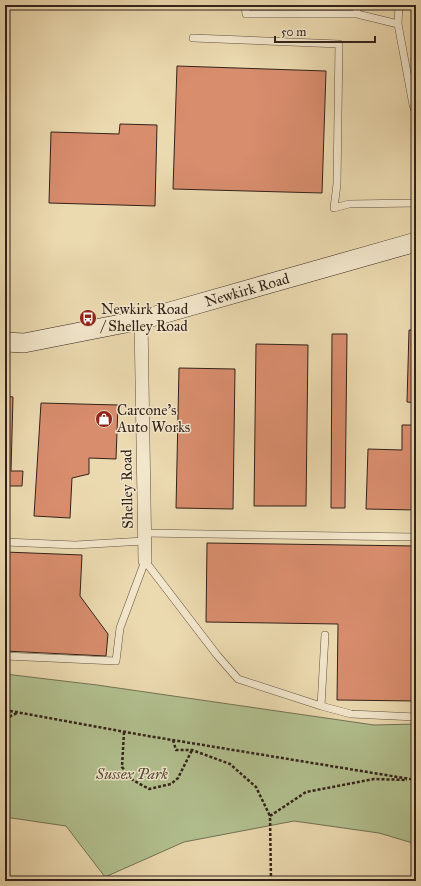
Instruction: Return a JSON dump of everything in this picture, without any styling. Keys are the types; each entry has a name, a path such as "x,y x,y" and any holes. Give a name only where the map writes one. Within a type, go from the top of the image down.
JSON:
{"street":[{"name":"Newkirk Road","path":"5,342 24,343 141,320 416,242"},
{"name":"Shelley Road","path":"141,320 145,561"}],"lane":[{"path":"245,5 246,14 357,14 398,24"},
{"path":"356,5 357,14"},
{"path":"399,5 398,24 416,114"},
{"path":"193,38 339,44 337,184 334,208 349,204 416,203"},
{"path":"5,542 75,545 144,537 416,538"},
{"path":"5,656 116,661 120,628 145,561"},
{"path":"145,561 217,655 238,679 350,714 416,717"},
{"path":"321,706 325,634"}],"path":[{"path":"5,710 124,732 416,780"},
{"path":"5,719 18,712"},
{"path":"124,732 122,767 131,779 149,789 171,784 178,778 192,750"},
{"path":"172,740 176,750 192,750 230,764 256,787 270,816 271,881"},
{"path":"270,816 306,792 374,780 416,780"}],"green space":[{"name":"Sussex Park","path":"5,674 97,685 374,725 416,724 416,844 379,833 294,821 184,842 105,877 66,826 5,817"}],"building":[{"path":"177,66 326,71 322,193 173,189"},
{"path":"120,124 157,125 155,206 49,203 51,132 119,134"},
{"path":"409,330 416,330 416,403 407,402"},
{"path":"332,334 347,334 345,508 331,508"},
{"path":"256,344 308,345 306,506 254,506"},
{"path":"179,368 235,369 233,509 176,508"},
{"path":"5,396 13,397 11,471 23,471 22,486 5,486"},
{"path":"41,403 118,405 116,459 89,458 89,474 72,478 70,518 34,516"},
{"path":"402,425 416,425 416,510 366,509 368,449 402,450"},
{"path":"207,543 416,546 416,701 337,700 338,624 206,622"},
{"path":"5,552 82,555 80,596 108,634 106,656 5,651"}],"place":[{"name":"Newkirk Road / Shelley Road","path":"88,318"},
{"name":"Carcone's Auto Works","path":"104,419"}]}
